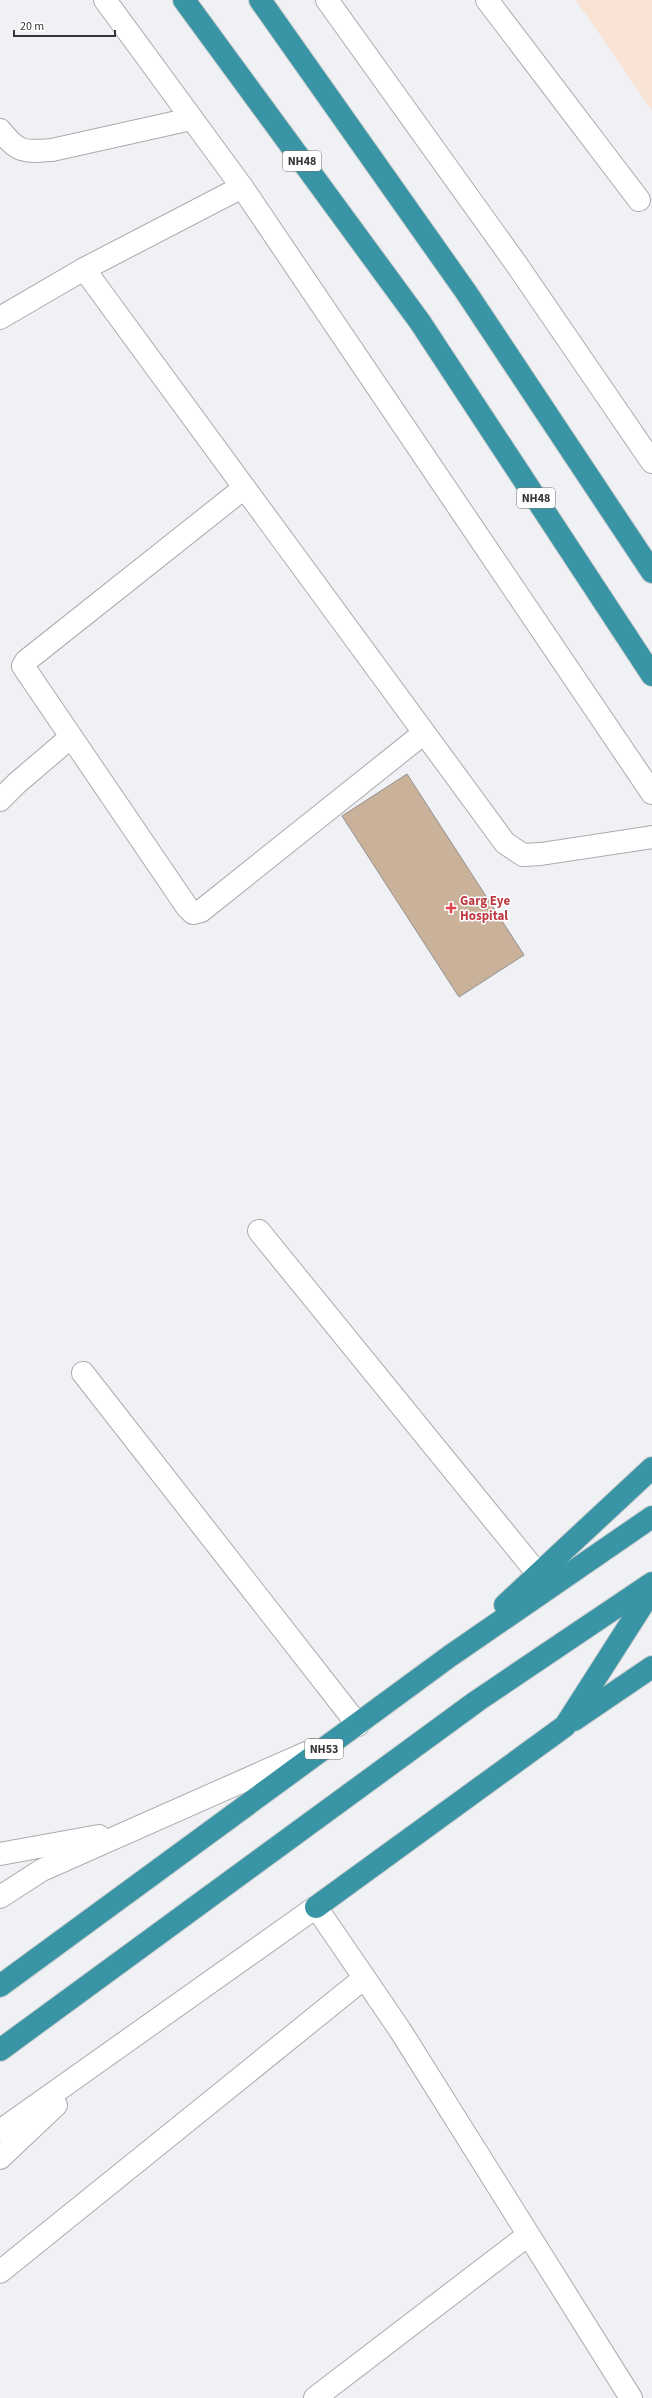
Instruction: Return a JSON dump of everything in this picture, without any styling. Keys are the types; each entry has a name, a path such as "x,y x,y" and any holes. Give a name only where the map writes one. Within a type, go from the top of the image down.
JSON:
{"highway":[{"name":"NH48","path":"184,0 420,322 652,675"},
{"path":"260,0 466,292 652,572"},
{"path":"450,1656 652,1468"},
{"name":"NH53","path":"0,1986 358,1725 450,1656 652,1517"},
{"path":"0,2050 477,1701 652,1583"},
{"path":"565,1726 652,1590"},
{"path":"316,1907 565,1726 652,1667"}],"street":[{"path":"105,0 242,188 652,793"},
{"path":"327,0 517,265 652,462"},
{"path":"487,0 639,200"},
{"path":"0,130 12,146 28,152 52,150 192,119"},
{"path":"0,318 84,269 242,188"},
{"path":"84,269 505,843 522,855 541,854 652,836"},
{"path":"244,488 26,661 23,666 193,913 200,912 424,733"},
{"path":"0,800 13,786 71,737"},
{"path":"259,1231 538,1574"},
{"path":"83,1374 358,1725"},
{"path":"0,1897 42,1870 336,1741"},
{"path":"0,1854 136,1829"},
{"path":"0,2130 316,1907 363,1979 400,2030 631,2398"},
{"path":"0,2272 363,1979"},
{"path":"0,2158 107,2055"},
{"path":"315,2398 528,2235"}],"shaded area":[{"path":"576,0 652,0 652,111"}],"building":[{"path":"407,774 524,955 459,997 342,816"}],"place":[{"name":"Garg Eye Hospital","path":"451,908"}]}
